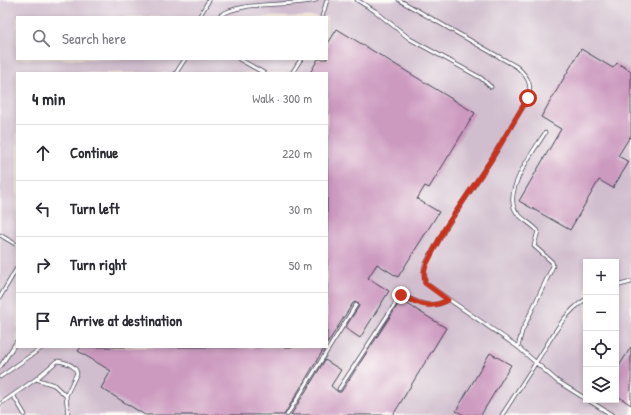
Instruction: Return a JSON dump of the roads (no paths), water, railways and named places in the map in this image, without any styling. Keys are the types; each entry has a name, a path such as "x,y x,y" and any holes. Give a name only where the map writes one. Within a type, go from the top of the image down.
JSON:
{"lane":[{"path":"200,16 209,0"},
{"path":"219,16 234,7 268,2 291,4 316,0"},
{"path":"322,16 327,0"},
{"path":"358,0 376,11 410,39 481,78 491,88"},
{"path":"399,0 517,67 525,74 529,81 530,93 524,105 491,160 445,228 426,265 424,272 425,283 518,347 557,381 583,397"},
{"path":"177,72 184,60"},
{"path":"242,60 262,72"},
{"path":"293,72 300,60"},
{"path":"518,347 522,331 553,266 552,262 534,246 538,231 516,211 512,203 514,191 521,170 545,134"},
{"path":"0,235 16,244"},
{"path":"0,297 16,270"},
{"path":"619,285 631,282"},
{"path":"339,389 401,295 421,304 438,305 448,300"},
{"path":"502,415 549,341 567,316 583,301"},
{"path":"287,415 356,305"},
{"path":"0,368 16,343"},
{"path":"0,377 42,348"},
{"path":"0,404 36,379 57,361 73,366 77,370 66,396 67,415"},
{"path":"36,379 54,386 66,396"},
{"path":"13,395 25,415"},
{"path":"592,403 612,415"}]}
